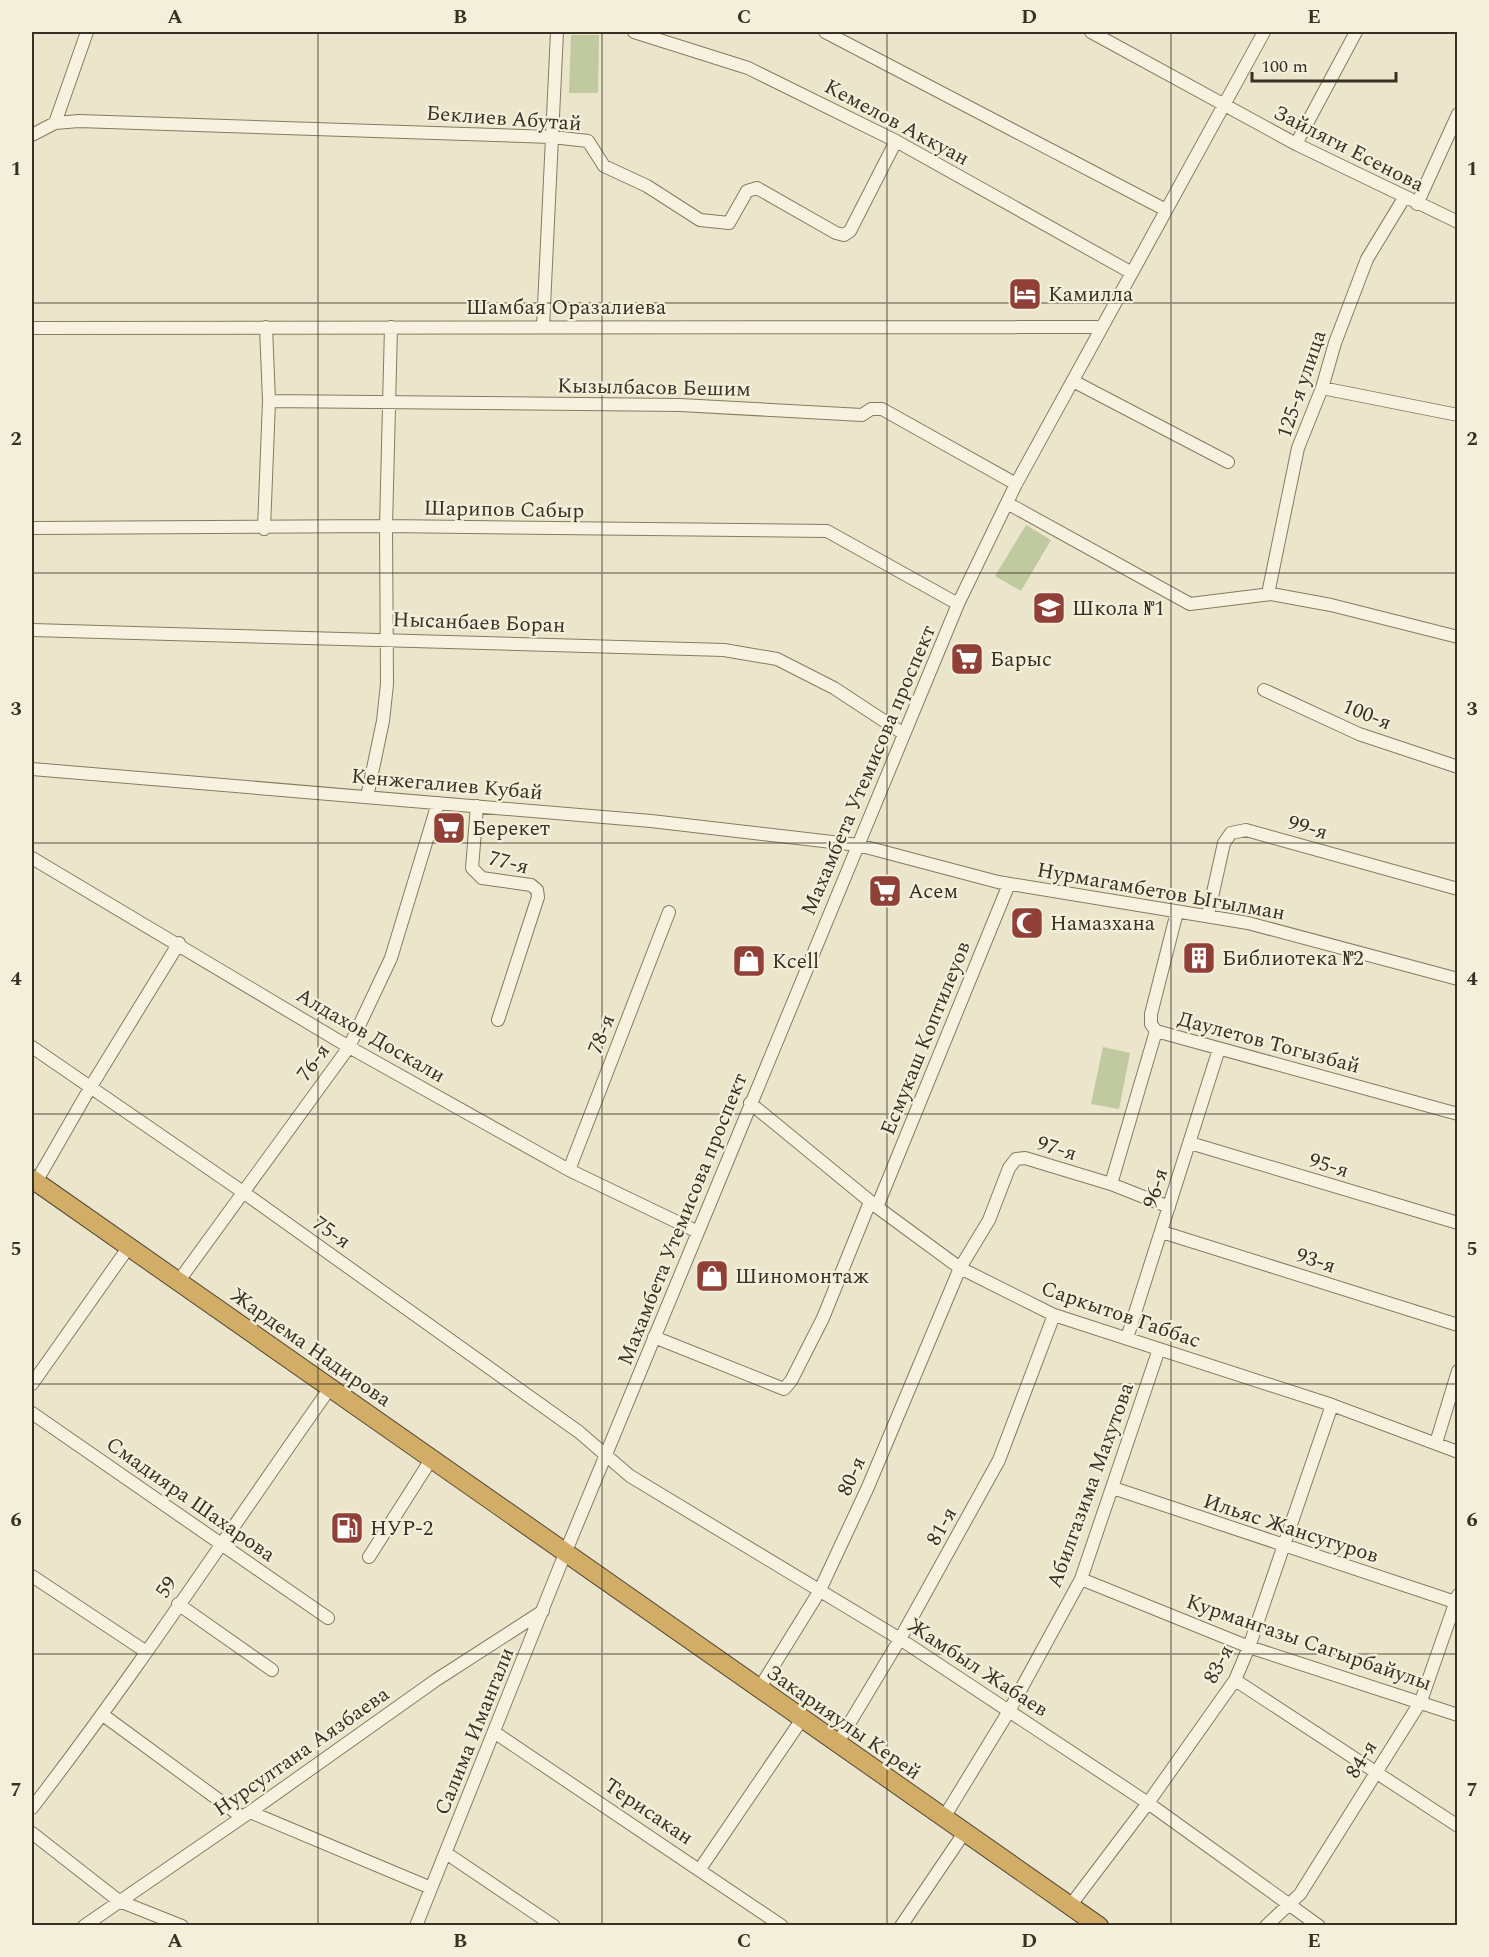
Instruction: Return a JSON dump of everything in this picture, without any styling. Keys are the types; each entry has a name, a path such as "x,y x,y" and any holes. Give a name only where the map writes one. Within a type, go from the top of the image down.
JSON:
{"highway":[{"name":"Жардема Надирова","path":"34,1181 566,1551"},
{"name":"Закарияулы Керей","path":"566,1551 943,1819 1099,1926"}],"street":[{"path":"55,123 87,32"},
{"path":"543,327 557,32"},
{"name":"Кемелов Аккуан","path":"634,32 748,68 896,141 1132,273"},
{"path":"825,32 1166,210"},
{"name":"Зайляги Есенова","path":"1092,32 1296,144 1404,198 1458,222"},
{"name":"Махамбета Утемисова проспект","path":"566,1551 958,604 1016,484 1264,32"},
{"path":"1296,144 1356,32"},
{"path":"1417,204 1458,114"},
{"name":"Беклиев Абутай","path":"32,135 55,123 90,121 552,136 588,141 604,166 647,186 700,220 729,224 747,191 757,188 836,233 844,235 850,231 896,141"},
{"name":"125-я улица","path":"1272,594 1269,589 1298,448 1322,388 1335,344 1367,259 1404,198"},
{"path":"264,529 269,400 266,327"},
{"path":"367,797 383,721 388,638 386,526 391,327"},
{"name":"Шамбая Оразалиева","path":"32,328 1101,327"},
{"path":"1073,381 1228,462"},
{"path":"1322,388 1458,415"},
{"name":"Кызылбасов Бешим","path":"269,400 680,405 862,415 871,410 882,409 1016,484"},
{"path":"1006,503 1190,604 1272,594 1332,605 1458,637"},
{"name":"Шарипов Сабыр","path":"32,528 264,529 386,526 827,531 958,604"},
{"name":"Нысанбаев Боран","path":"32,630 388,638 724,650 777,659 834,688 904,734"},
{"name":"100-я","path":"1264,690 1359,734 1458,767"},
{"name":"Кенжегалиев Кубай","path":"32,769 651,821 858,845"},
{"name":"76-я","path":"178,1282 349,1047 391,958 414,889 438,803"},
{"name":"77-я","path":"477,807 472,868 476,874 482,878 531,885 537,890 538,897 498,1020"},
{"name":"99-я","path":"1208,915 1224,843 1231,832 1246,830 1458,889"},
{"name":"Нурмагамбетов Ыгылман","path":"858,845 1009,884 1248,923 1458,979"},
{"name":"Алдахов Доскали","path":"32,858 179,943 349,1047 569,1170 698,1232"},
{"name":"Есмукаш Коптилеуов","path":"654,1338 784,1389 791,1381 824,1318 1009,884"},
{"name":"78-я","path":"569,1170 669,912"},
{"name":"Даулетов Тогызбай","path":"1177,912 1151,1014 1151,1024 1156,1031 1458,1114"},
{"path":"34,1181 179,943"},
{"path":"1111,1184 1156,1031"},
{"name":"75-я","path":"32,1047 243,1192 579,1432 606,1456"},
{"name":"96-я","path":"1127,1338 1219,1049"},
{"name":"Саркытов Габбас","path":"750,1102 873,1204 960,1268 1054,1315 1332,1405 1458,1452"},
{"name":"95-я","path":"1190,1143 1458,1223"},
{"name":"97-я","path":"960,1268 988,1220 1009,1168 1016,1159 1025,1158 1111,1184 1170,1207"},
{"name":"93-я","path":"1162,1232 1458,1325"},
{"path":"32,1384 128,1248"},
{"name":"80-я","path":"759,1689 819,1592 868,1487 960,1268"},
{"name":"81-я","path":"837,1743 900,1639 999,1460 1054,1315"},
{"name":"Абилгазима Махутова","path":"943,1819 1009,1711 1081,1580 1159,1349"},
{"path":"1436,1443 1458,1371"},
{"name":"59","path":"32,1808 103,1715 145,1651 330,1388"},
{"name":"83-я","path":"1070,1906 1148,1803 1235,1680 1285,1547 1332,1405"},
{"name":"Смадияра Шахарова","path":"32,1413 328,1618"},
{"name":"Жамбыл Жабаев","path":"606,1456 630,1476 900,1639 1148,1803 1319,1926"},
{"path":"369,1557 432,1458"},
{"name":"Ильяс Жансугуров","path":"1113,1488 1285,1547 1457,1600"},
{"name":"Салима Имангали","path":"416,1926 566,1551"},
{"path":"32,1576 145,1651"},
{"name":"Курмангазы Сагырбайулы","path":"1081,1580 1249,1647 1421,1701 1458,1715"},
{"name":"84-я","path":"1266,1926 1300,1894 1421,1701 1457,1600"},
{"path":"178,1604 272,1670"},
{"name":"Нурсултана Аязбаева","path":"84,1926 246,1815 436,1680 543,1611"},
{"path":"1235,1680 1458,1826"},
{"path":"103,1715 246,1815 431,1888"},
{"path":"700,1869 802,1719"},
{"name":"Терисакан","path":"494,1732 782,1926"},
{"path":"32,1833 119,1901 182,1926"},
{"path":"902,1926 964,1833"},
{"path":"446,1853 554,1926"}],"green space":[{"path":"571,35 599,35 598,93 569,93"},
{"path":"1026,525 1051,540 1021,591 995,576"},
{"path":"1103,1047 1130,1053 1119,1109 1091,1104"}],"place":[{"name":"Камилла","path":"1025,294"},
{"name":"Школа №1","path":"1049,608"},
{"name":"Барыс","path":"967,659"},
{"name":"Берекет","path":"449,828"},
{"name":"Асем","path":"885,891"},
{"name":"Намазхана","path":"1027,923"},
{"name":"Библиотека №2","path":"1199,958"},
{"name":"Kcell","path":"749,961"},
{"name":"Шиномонтаж","path":"712,1276"},
{"name":"НУР-2","path":"347,1528"}]}
